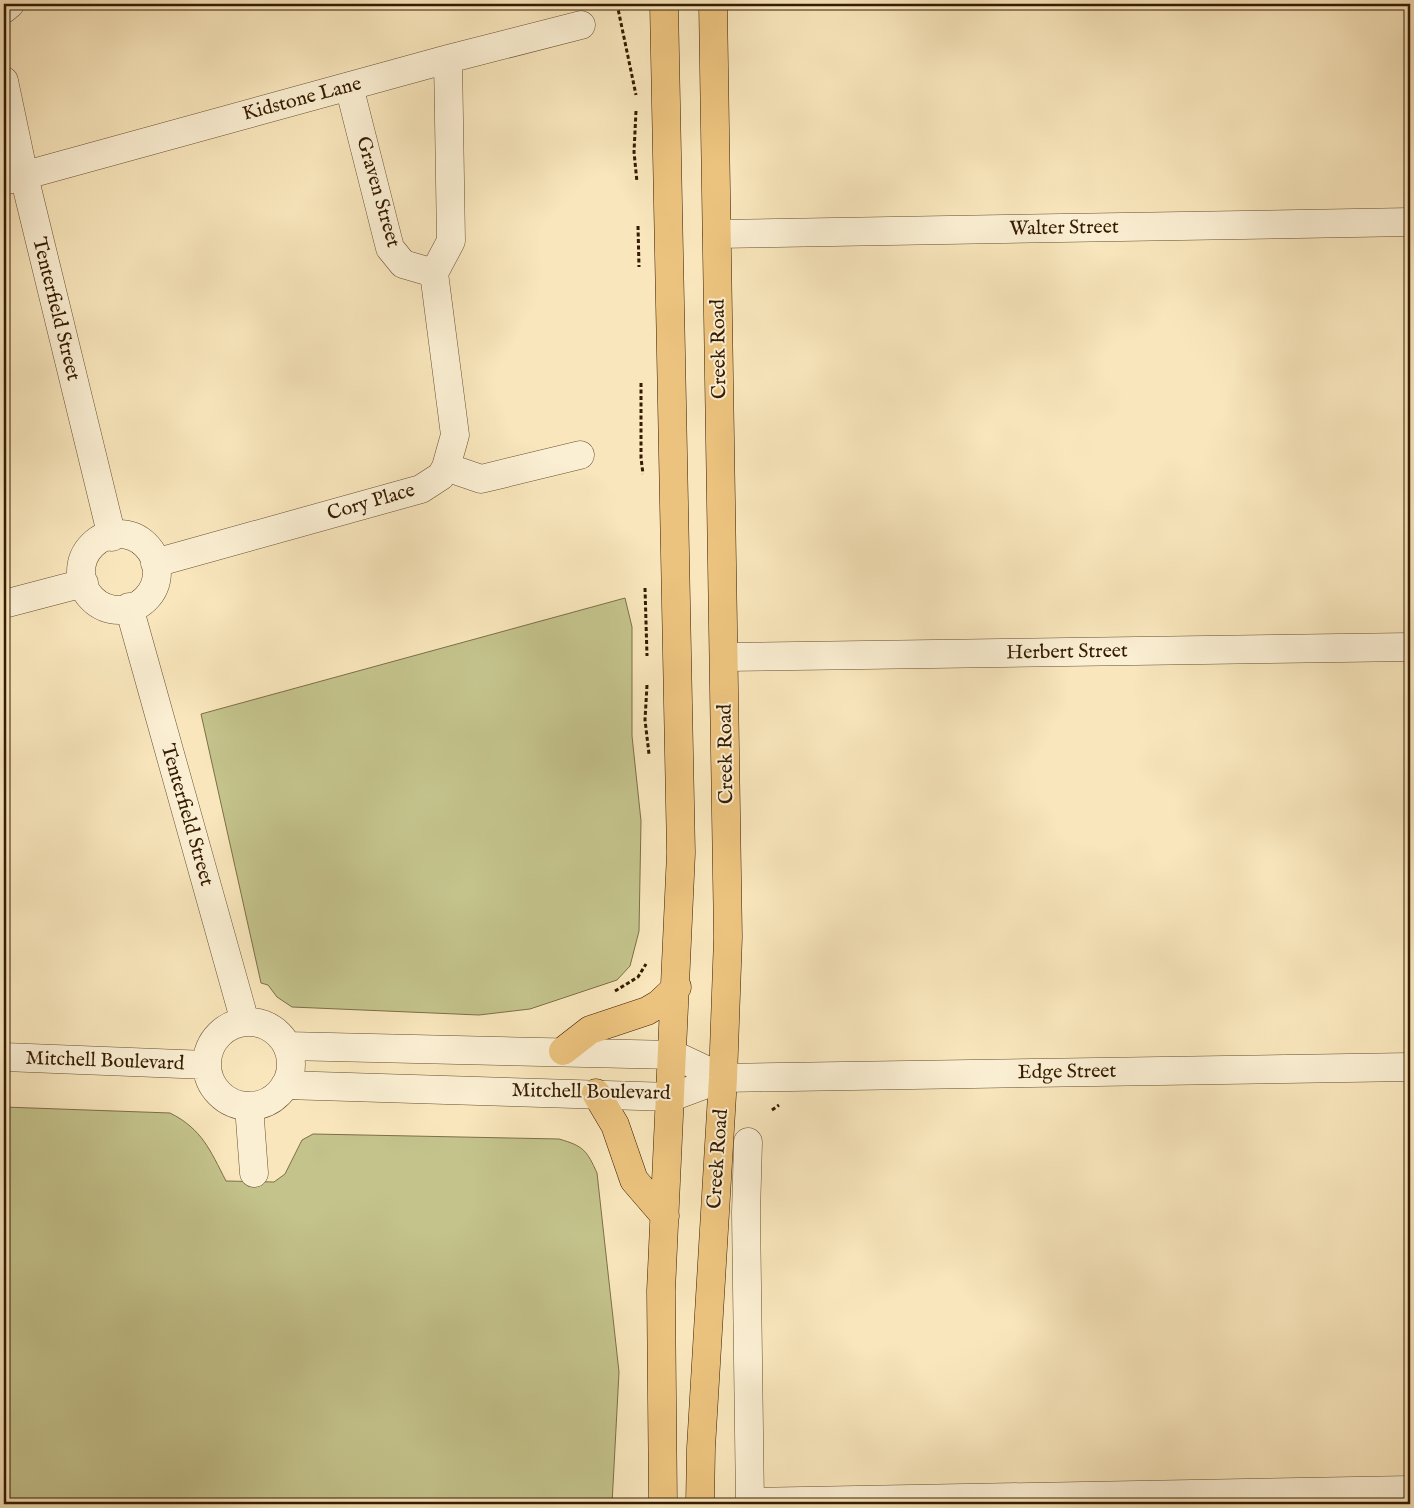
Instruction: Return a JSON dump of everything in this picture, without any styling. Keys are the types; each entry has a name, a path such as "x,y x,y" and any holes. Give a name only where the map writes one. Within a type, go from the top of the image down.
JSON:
{"main road":[{"path":"663,1504 660,1343 677,987 681,853 664,4"},
{"name":"Creek Road","path":"700,1504 723,1078 728,937 725,657 713,4"},
{"path":"563,1051 590,1030 647,1011 659,1004 677,987"},
{"path":"596,1093 615,1125 634,1180 665,1216"}],"street":[{"path":"4,9 10,4"},
{"name":"Kidstone Lane","path":"14,178 448,59 581,25"},
{"path":"448,59 451,241 434,273 455,435 446,466 481,479 580,455"},
{"name":"Tenterfield Street","path":"4,81 14,178 112,537"},
{"name":"Graven Street","path":"349,86 390,248 403,264 434,273"},
{"name":"Walter Street","path":"717,234 1410,222"},
{"name":"Cory Place","path":"154,563 421,489 441,476 446,466"},
{"path":"122,534 134,537 152,552 158,574 150,596 140,604 117,611 96,602 88,594 81,571 84,558 90,548 99,540 112,537 122,534"},
{"path":"4,604 84,583"},
{"name":"Tenterfield Street","path":"129,608 245,1022"},
{"name":"Herbert Street","path":"725,657 1410,647"},
{"path":"245,1022 258,1023 270,1027 287,1046 290,1059 290,1072 285,1084 270,1100 249,1106 254,1173"},
{"name":"Mitchell Boulevard","path":"245,1022 233,1025 214,1041 208,1052 207,1065 209,1078 215,1089 224,1098 236,1104 249,1106"},
{"name":"Mitchell Boulevard","path":"287,1046 674,1055 723,1078"},
{"name":"Mitchell Boulevard","path":"4,1057 207,1065"},
{"name":"Edge Street","path":"723,1078 1410,1067"},
{"name":"Mitchell Boulevard","path":"285,1084 672,1097 723,1078"},
{"name":"Creek Road","path":"748,1142 746,1212 750,1503"},
{"path":"750,1503 1410,1490"}],"path":[{"path":"618,4 636,98"},
{"path":"636,107 634,152 638,189"},
{"path":"638,225 639,270"},
{"path":"641,380 641,458 644,483"},
{"path":"645,579 647,657"},
{"path":"648,676 645,720 649,759"},
{"path":"618,999 615,990 638,977 648,960"}],"shaded area":[{"path":"625,598 632,627 632,736 641,821 639,931 630,966 617,980 530,1009 479,1015 292,1007 277,997 268,985 261,983 201,714"},
{"path":"4,1107 170,1113 181,1119 198,1133 210,1150 226,1181 274,1182 285,1174 302,1140 313,1134 559,1139 584,1150 597,1173 619,1372 612,1504 4,1504"}]}
